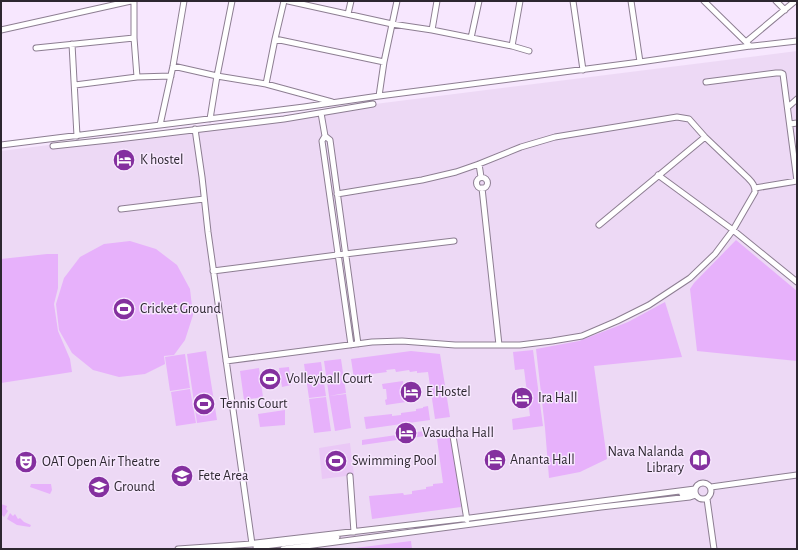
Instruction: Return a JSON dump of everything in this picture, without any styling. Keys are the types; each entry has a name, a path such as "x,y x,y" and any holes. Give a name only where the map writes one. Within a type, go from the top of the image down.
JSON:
{"street":[{"path":"1,30 132,1 137,77"},
{"path":"160,125 173,66 184,1"},
{"path":"210,119 232,1"},
{"path":"266,84 284,1"},
{"path":"288,1 392,24 432,30 512,46 529,51"},
{"path":"348,14 351,1"},
{"path":"379,96 384,62 397,1"},
{"path":"432,30 437,1"},
{"path":"471,38 479,1"},
{"path":"512,46 520,1"},
{"path":"573,1 583,70"},
{"path":"631,1 640,62"},
{"path":"704,1 748,44"},
{"path":"776,1 785,10"},
{"path":"748,44 794,1"},
{"path":"36,48 134,38"},
{"path":"275,39 384,62"},
{"path":"1,145 583,70 748,44 760,46 797,41"},
{"path":"72,44 77,136"},
{"path":"173,66 217,76 266,84 334,103"},
{"path":"706,82 776,73 783,74 796,154 797,181 755,188"},
{"path":"75,85 137,77 171,76"},
{"path":"788,107 797,99"},
{"path":"53,146 118,140 195,129 284,119 373,104"},
{"path":"321,112 325,136 322,140 351,345"},
{"path":"226,361 372,342 402,341 455,345 499,345 526,344 582,336 649,305 690,278 715,254 733,230 755,188 752,182 689,119 668,118 555,137 521,147 456,172 422,180 337,194"},
{"path":"790,124 797,123"},
{"path":"195,129 226,361 255,546"},
{"path":"325,136 330,140 358,344"},
{"path":"599,225 705,136"},
{"path":"479,164 481,177 476,183 478,187 482,188 499,345"},
{"path":"658,176 733,230 797,282"},
{"path":"121,209 204,198"},
{"path":"214,271 454,241"},
{"path":"453,436 468,521"},
{"path":"350,476 354,532"},
{"path":"711,487 797,476"},
{"path":"255,546 354,532 690,497 695,492 699,484 702,483 706,483 711,487 712,494 704,500 701,499 695,492"},
{"path":"707,499 714,549"},
{"path":"178,549 255,546 468,521"},
{"path":"283,549 468,521"}],"shaded area":[{"path":"797,51 797,549 1,549 1,151"},
{"path":"736,240 797,291 797,361 697,351 690,289"},
{"name":"Cricket Ground","path":"130,241 156,249 177,265 190,289 193,315 185,340 174,355 164,356 165,364 145,374 119,377 93,370 72,353 59,330 56,304 64,278 80,257 104,244"},
{"path":"58,254 58,288 54,304 58,331 70,359 72,372 1,383 1,259"},
{"path":"665,302 682,357 594,366 607,459 580,472 549,478 536,349 579,341 628,322"},
{"path":"533,350 543,426 513,430 512,419 530,416 524,369 515,370 513,352"},
{"path":"206,351 217,420 197,423 187,354"},
{"path":"411,351 440,354 450,417 435,419 428,372 417,373 417,371 410,372 409,370 396,372 395,369 386,370 387,372 372,374 372,376 354,379 351,359"},
{"name":"Tennis Court","path":"185,354 190,388 170,391 165,357"},
{"name":"Tennis Court","path":"341,359 346,393 329,396 324,361"},
{"name":"Tennis Court","path":"321,362 326,396 309,398 304,364"},
{"name":"Volleyball Court","path":"289,367 291,385 282,387 279,368"},
{"path":"259,368 263,397 244,400 240,371"},
{"name":"Volleyball Court","path":"273,369 276,388 267,389 264,371"},
{"path":"403,381 406,402 386,405 386,389 383,389 382,384"},
{"name":"Tennis Court","path":"190,389 196,423 176,426 171,392"},
{"path":"346,394 351,428 335,431 329,396"},
{"name":"Tennis Court","path":"326,397 331,431 314,433 309,399"},
{"path":"428,406 430,420 366,429 364,417 392,414 392,416 401,415 401,413 416,411 416,409"},
{"path":"285,410 285,425 260,427 258,414"},
{"path":"431,430 432,435 362,445 362,440"},
{"path":"452,437 461,507 372,519 369,496 403,493 404,495 412,494 412,491 426,489 426,487 433,486 433,484 443,483 437,439"},
{"name":"Swimming Pool","path":"350,443 354,475 322,479 319,448"},
{"path":"31,484 51,484 52,490 50,494 30,487"},
{"path":"1,504 7,506 6,509 8,511 4,517 1,514"},
{"path":"10,513 13,516 15,514 18,519 20,518 24,522 31,525 30,527 17,525 7,519"},
{"path":"411,541 412,549 347,549"}],"place":[{"name":"K hostel","path":"124,160"},
{"name":"Cricket Ground","path":"124,309"},
{"name":"Volleyball Court","path":"270,379"},
{"name":"E Hostel","path":"411,392"},
{"name":"Ira Hall","path":"522,398"},
{"name":"Tennis Court","path":"204,404"},
{"name":"Vasudha Hall","path":"406,433"},
{"name":"Ananta Hall","path":"495,460"},
{"name":"Nava Nalanda Library","path":"700,460"},
{"name":"Swimming Pool","path":"336,461"},
{"name":"OAT Open Air Theatre","path":"26,462"},
{"name":"Fete Area","path":"182,476"},
{"name":"Ground","path":"99,487"}]}
